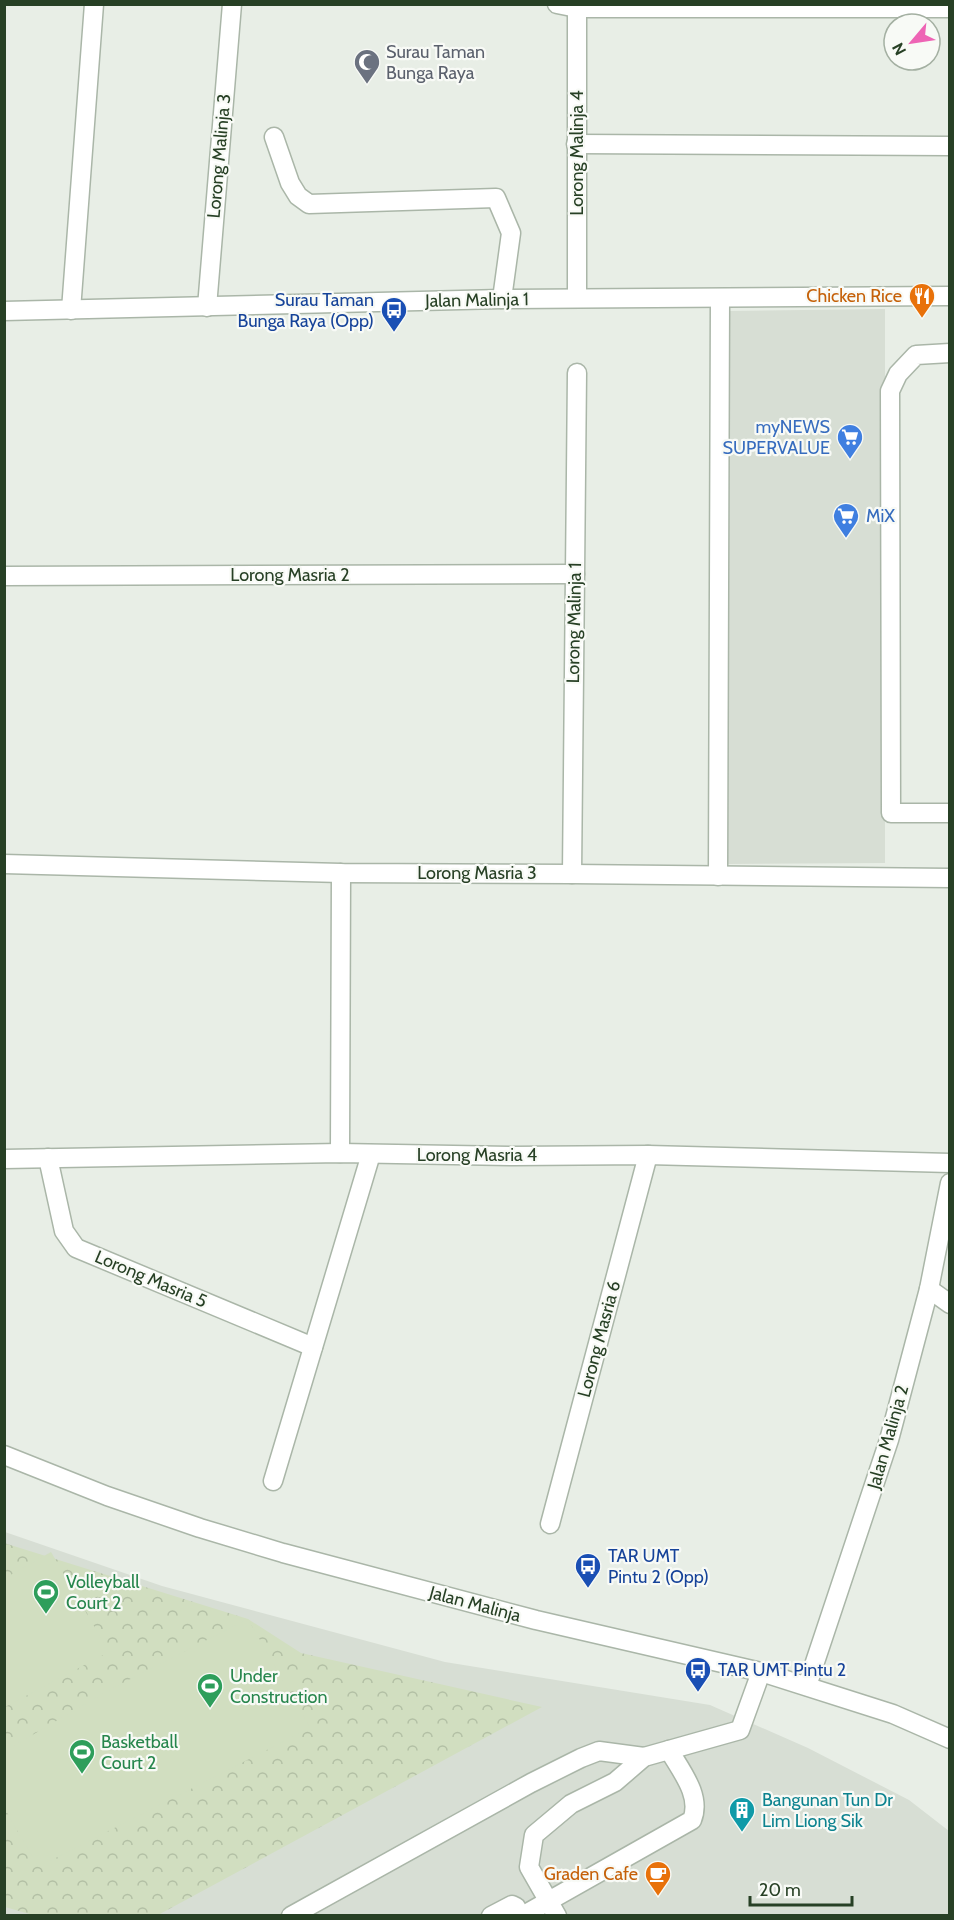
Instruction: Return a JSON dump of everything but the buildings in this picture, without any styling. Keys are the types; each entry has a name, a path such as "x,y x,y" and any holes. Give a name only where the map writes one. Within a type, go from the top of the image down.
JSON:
{"street":[{"path":"71,310 94,4"},
{"name":"Lorong Malinja 3","path":"207,307 232,4"},
{"path":"557,4 577,8 950,8"},
{"name":"Lorong Malinja 4","path":"577,8 577,298"},
{"path":"274,137 290,183 298,196 309,204 496,198 511,233 502,299"},
{"path":"576,144 950,146"},
{"name":"Jalan Malinja 1","path":"4,311 502,299 950,296"},
{"path":"718,876 720,298"},
{"path":"950,353 916,355 898,374 890,391 890,438 891,813 950,813"},
{"name":"Lorong Malinja 1","path":"572,874 577,373"},
{"name":"Lorong Masria 2","path":"4,576 575,574"},
{"name":"Lorong Masria 3","path":"4,864 341,873 950,878"},
{"path":"340,1153 341,873"},
{"name":"Lorong Masria 4","path":"4,1159 340,1153 648,1155 950,1162"},
{"path":"273,1481 371,1154"},
{"name":"Lorong Masria 6","path":"550,1524 648,1155"},
{"name":"Lorong Masria 5","path":"48,1158 64,1232 76,1248 313,1347"},
{"name":"Jalan Malinja 2","path":"807,1686 889,1440 928,1289 950,1183"},
{"path":"928,1289 950,1304"},
{"name":"Jalan Malinja","path":"4,1455 107,1496 200,1528 536,1620 761,1672 893,1714 950,1739"},
{"path":"291,1916 531,1783 581,1758 599,1751 644,1757 740,1730 761,1672"},
{"path":"491,1916 512,1905 516,1907 521,1916 553,1909 692,1820 696,1810 695,1799 669,1750"},
{"path":"553,1909 529,1867 534,1835 570,1804 615,1782 644,1757"}],"shaded area":[{"path":"885,309 885,863 728,864 728,311"},
{"path":"5,1532 162,1586 445,1662 710,1705 808,1748 909,1800 949,1831 949,1915 5,1916"}],"green space":[{"path":"4,1543 248,1619 301,1653 542,1707 158,1915 33,1915 5,1907"},
{"name":"Volleyball Court 2","path":"51,1552 109,1652 5,1707 5,1578"},
{"path":"248,1619 310,1728 38,1867 5,1809 5,1751 111,1689"}],"place":[{"name":"Surau Taman Bunga Raya","path":"367,85"},
{"name":"Chicken Rice","path":"922,319"},
{"name":"Surau Taman Bunga Raya (Opp)","path":"394,333"},
{"name":"myNEWS SUPERVALUE","path":"850,460"},
{"name":"MiX","path":"846,539"},
{"name":"TAR UMT Pintu 2 (Opp)","path":"588,1589"},
{"name":"Volleyball Court 2","path":"46,1615"},
{"name":"TAR UMT Pintu 2","path":"698,1693"},
{"name":"Under Construction","path":"210,1709"},
{"name":"Basketball Court 2","path":"82,1775"},
{"name":"Bangunan Tun Dr Lim Liong Sik","path":"742,1833"},
{"name":"Graden Cafe","path":"658,1897"}]}
